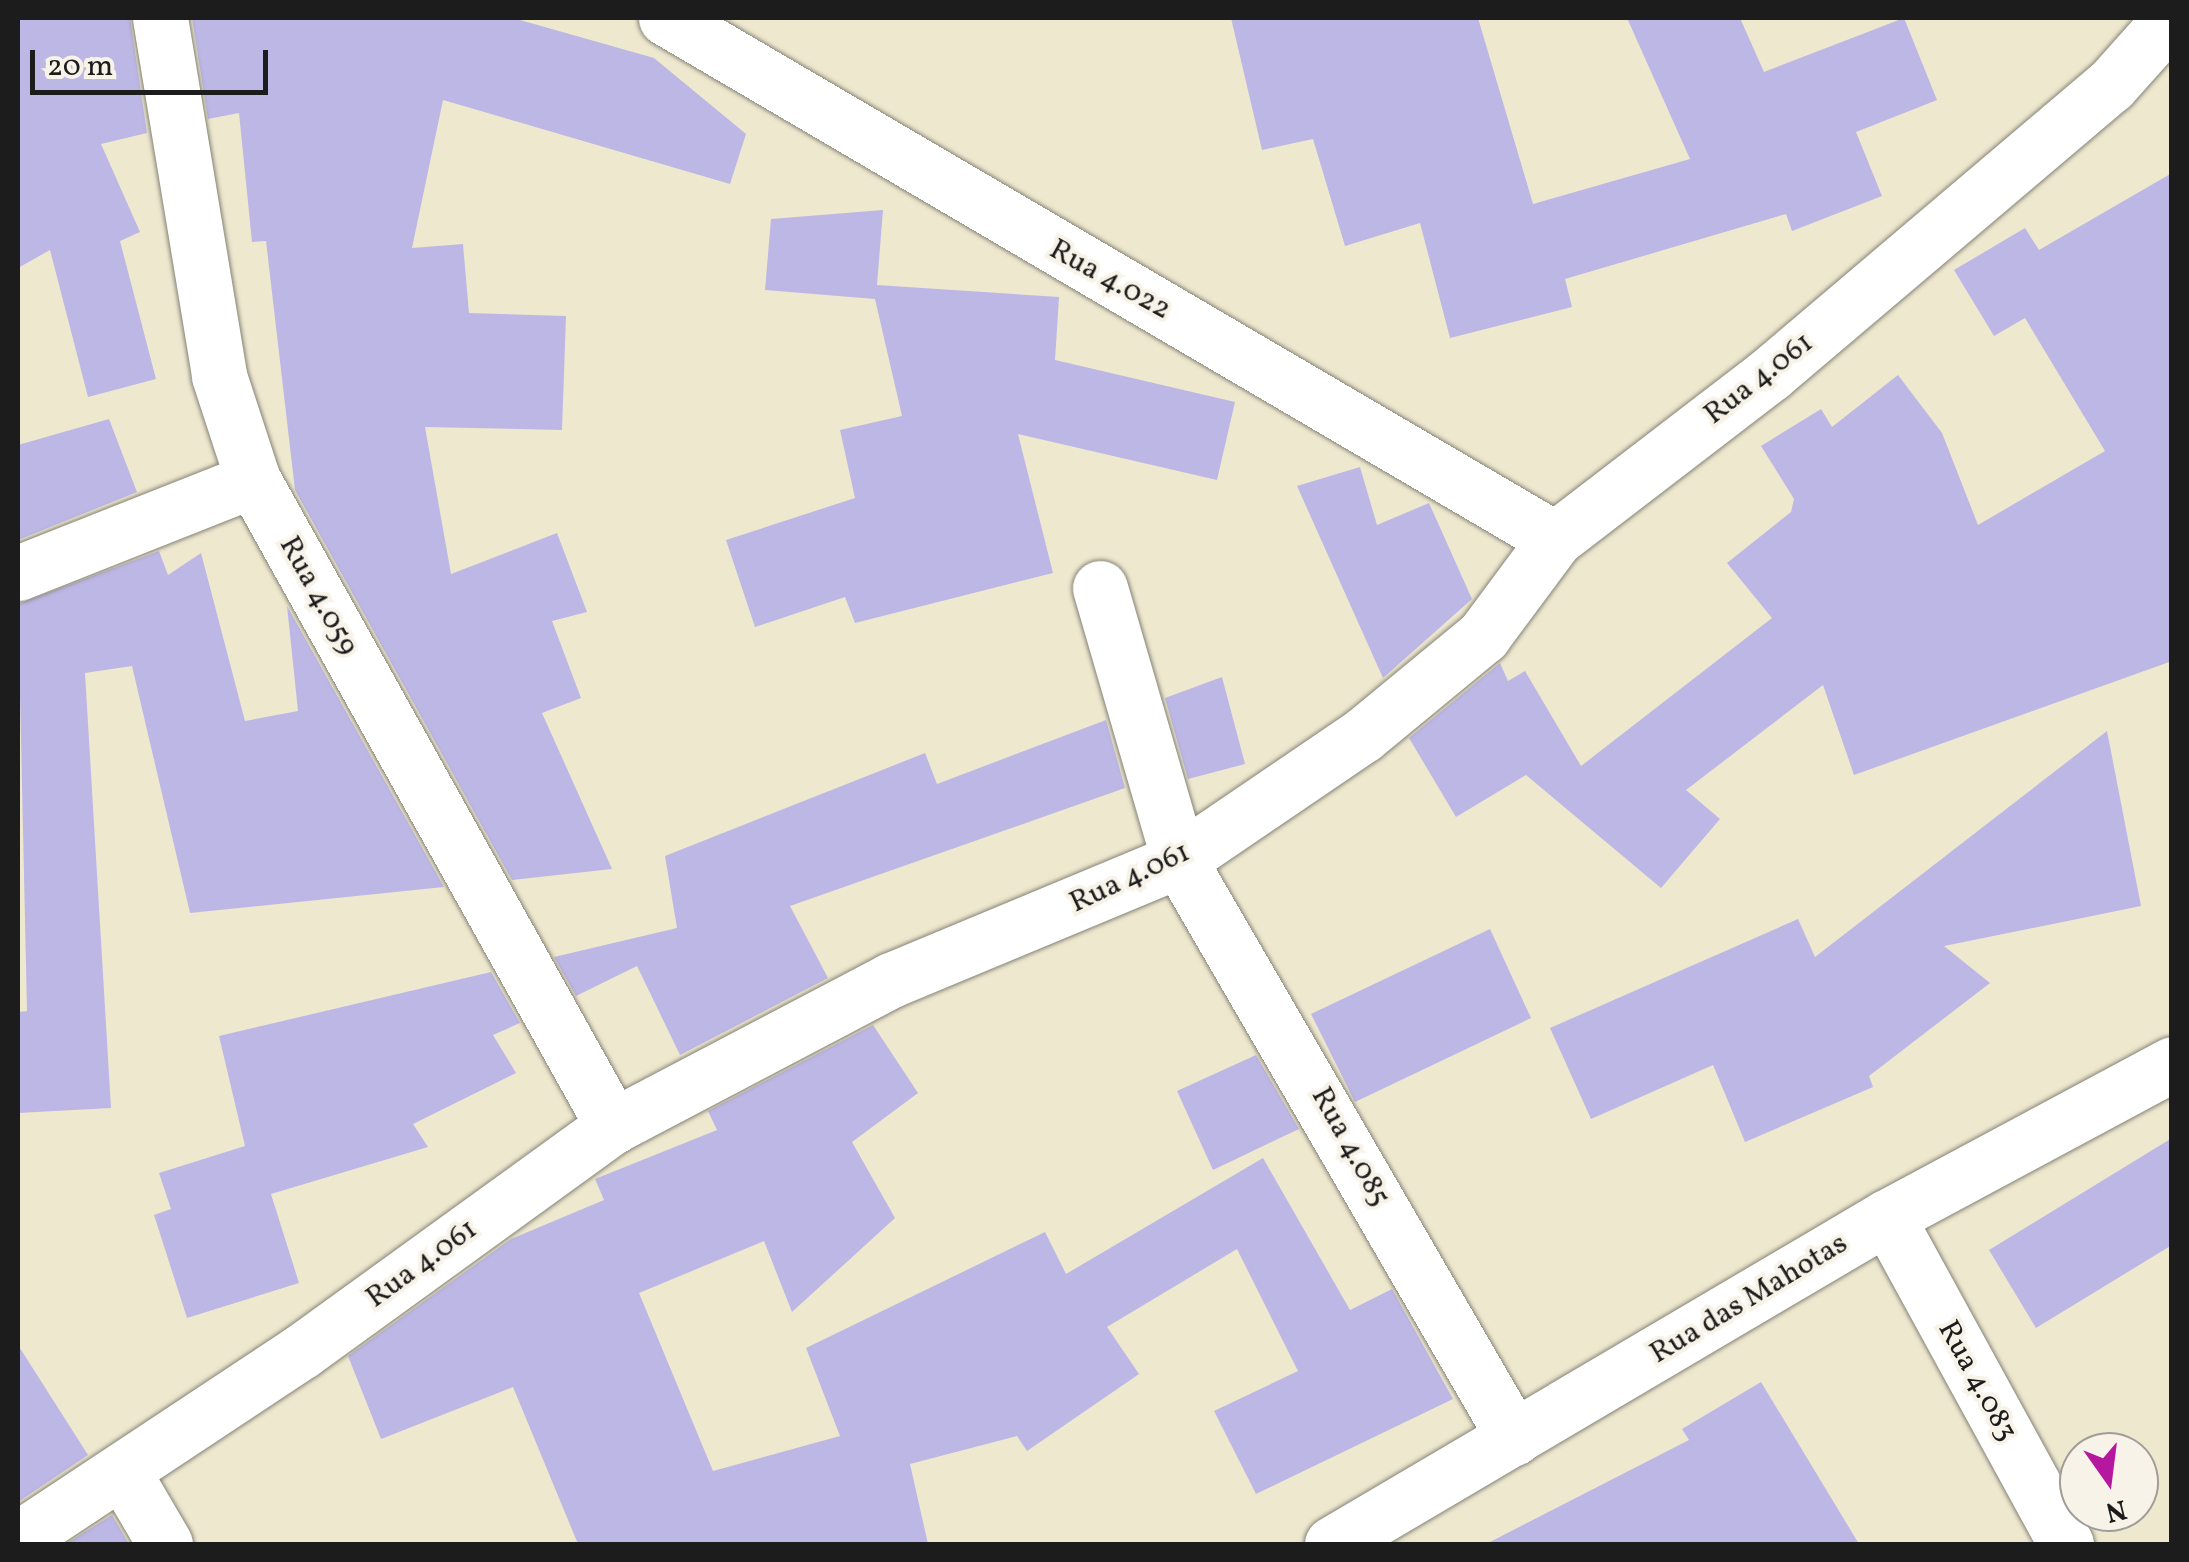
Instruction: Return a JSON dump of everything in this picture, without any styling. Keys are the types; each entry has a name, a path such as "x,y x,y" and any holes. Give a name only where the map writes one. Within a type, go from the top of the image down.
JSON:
{"street":[{"name":"Rua 4.059","path":"160,18 219,376 253,480 613,1126"},
{"name":"Rua 4.022","path":"666,18 1555,539"},
{"name":"Rua 4.061","path":"18,1539 124,1474 613,1126 891,980 1179,860 1363,734 1483,636 1555,539 1800,349 2111,85 2171,18"},
{"path":"18,573 253,480"},
{"name":"Rua 4.085","path":"1100,588 1179,860 1514,1438"},
{"name":"Rua das Mahotas","path":"1354,1539 1514,1438 1888,1218 2172,1064"},
{"name":"Rua 4.083","path":"1888,1218 2066,1544"},
{"path":"124,1474 166,1544"}],"building":[{"path":"18,18 130,18 147,133 101,144 140,232 120,241 156,379 88,397 50,250 18,268"},
{"path":"192,18 513,18 654,58 746,134 730,184 443,100 412,248 463,244 469,313 566,316 562,430 425,427 451,574 557,533 587,612 552,621 581,698 542,713 612,869 512,880 295,490 266,241 252,242 239,113 208,119"},
{"path":"1231,18 1478,18 1533,204 1690,159 1627,18 1740,18 1764,72 1904,18 1937,100 1856,132 1882,196 1792,231 1786,214 1565,279 1572,307 1450,338 1420,223 1345,246 1313,139 1262,150"},
{"path":"2172,173 2172,661 1854,775 1823,685 1686,790 1720,819 1661,888 1526,775 1456,817 1409,738 1500,663 1508,681 1525,671 1581,766 1772,618 1727,563 1791,512 1794,499 1761,446 1821,409 1832,427 1898,375 1942,433 1978,525 2105,451 2025,318 1994,336 1954,270 2025,228 2039,250"},
{"path":"883,210 877,285 1059,297 1055,360 1235,402 1217,480 1018,434 1053,573 855,623 845,597 755,627 726,540 855,498 840,430 902,416 875,299 765,290 771,219"},
{"path":"109,419 137,492 18,540 18,445"},
{"path":"1360,467 1377,525 1429,503 1472,599 1383,678 1297,486"},
{"path":"159,551 168,575 201,553 245,721 298,711 287,606 444,887 190,913 132,666 85,673 111,1108 18,1113 18,1012 27,1011 18,604"},
{"path":"1222,677 1245,764 1188,779 1165,698"},
{"path":"1106,720 1125,788 790,906 828,978 680,1055 637,966 576,996 554,957 677,928 665,856 925,753 937,784"},
{"path":"2107,731 2141,906 1944,946 1990,983 1869,1076 1873,1087 1745,1142 1713,1065 1591,1119 1550,1028 1798,919 1815,957"},
{"path":"1490,929 1531,1018 1355,1102 1311,1014"},
{"path":"491,972 520,1023 493,1035 516,1073 413,1124 428,1147 271,1194 299,1283 187,1318 154,1215 171,1209 159,1173 245,1146 219,1036"},
{"path":"873,1025 918,1093 852,1142 895,1218 792,1312 764,1241 639,1293 713,1471 840,1436 806,1348 1045,1232 1066,1274 1263,1158 1350,1310 1392,1289 1453,1399 1256,1494 1214,1411 1298,1371 1237,1249 1107,1327 1139,1374 1027,1451 1017,1436 910,1464 928,1544 578,1544 513,1387 381,1439 348,1356 511,1239 604,1200 595,1179 717,1130 708,1111"},
{"path":"1256,1055 1299,1129 1213,1170 1177,1091"},
{"path":"2172,1138 2172,1245 2036,1328 1989,1250"},
{"path":"18,1345 88,1455 18,1502"},
{"path":"1761,1382 1859,1544 1486,1544 1689,1440 1682,1429"},
{"path":"112,1515 129,1544 66,1544"}]}
